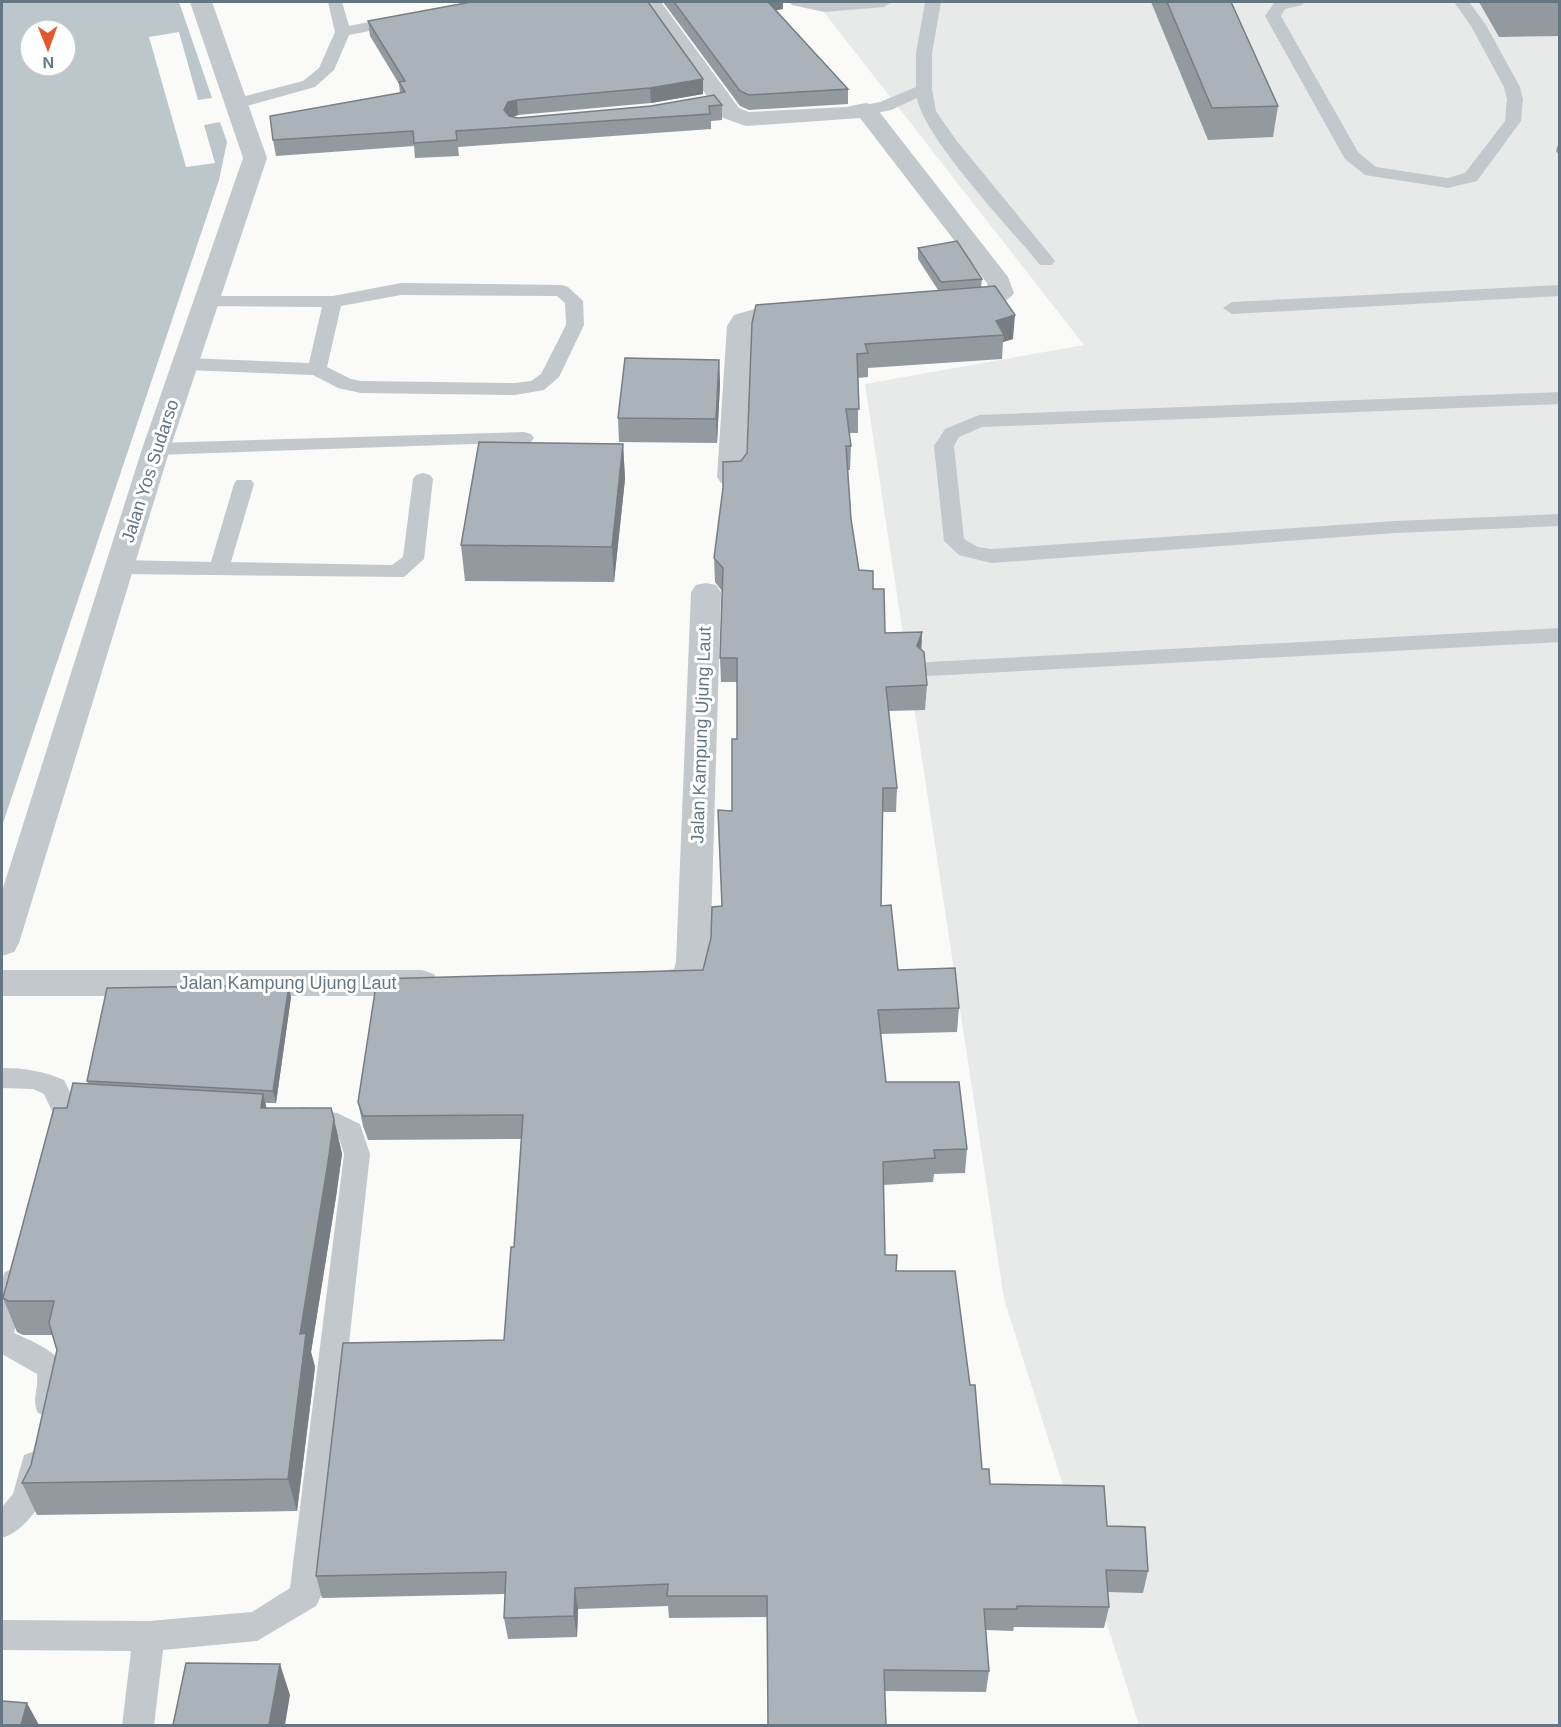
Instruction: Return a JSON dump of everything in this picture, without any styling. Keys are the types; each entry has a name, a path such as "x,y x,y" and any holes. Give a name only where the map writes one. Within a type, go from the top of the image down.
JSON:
{"street":[{"name":"Jalan Yos Sudarso","path":"2,943 156,449 255,159 201,2"},
{"path":"651,2 731,113 746,120 846,114 866,110 999,282 1001,293 990,300 933,304"},
{"path":"674,108 721,100"},
{"path":"731,477 737,346 743,320 758,316 816,312"},
{"name":"Jalan Kampung Ujung Laut","path":"632,983 680,983 688,981 691,976 706,592"},
{"name":"Jalan Kampung Ujung Laut","path":"2,983 454,983"}],"lane":[{"path":"236,104 309,84 326,70 343,32 335,2"},
{"path":"797,2 824,7 884,2"},
{"path":"933,2 924,53 924,89 928,111 949,143 1046,261"},
{"path":"1297,2 1280,6 1273,16 1351,155 1371,171 1448,183 1471,177 1512,121 1515,99 1512,87 1478,25 1461,2"},
{"path":"343,32 420,18"},
{"path":"866,110 885,106 924,89"},
{"path":"184,364 316,369 345,384 361,387 515,389 537,386 549,377 575,326 574,301 562,291 401,289 333,302 206,300"},
{"path":"1232,308 1560,290"},
{"path":"316,369 333,302"},
{"path":"1560,398 979,421 952,433 944,446 954,542 963,549 991,556 1383,528 1560,520"},
{"path":"156,449 524,438"},
{"path":"120,567 397,572 413,559 423,479"},
{"path":"219,569 244,484"},
{"path":"929,669 1560,635"},
{"path":"2,1078 35,1079 56,1088 58,1116 131,1108"},
{"path":"2,1635 149,1636 257,1626 305,1596 357,1154 351,1132 337,1124 318,1119 271,1117"},
{"path":"2,1524 20,1512 28,1497 53,1383 51,1368 3,1336 22,1255"},
{"path":"138,1725 149,1636"}],"shaded area":[{"path":"2,2 179,2 212,98 198,100 179,32 149,37 186,167 215,163 204,125 220,122 227,142 219,180 2,826"},
{"path":"816,2 1559,2 1559,1725 1139,1725 1004,1299 865,384 1084,345"}],"building":[{"path":"471,2 648,2 703,79 650,88 517,100 508,102 504,110 509,116 518,118 651,106 714,95 722,105 709,106 710,114 456,131 457,140 414,143 413,131 273,140 270,116 405,92 399,82 405,81 368,21"},
{"path":"674,2 768,2 848,89 749,95 740,91"},
{"path":"1167,2 1231,2 1278,106 1212,108"},
{"path":"957,241 982,279 941,282 918,248"},
{"path":"995,286 1015,315 996,321 1004,335 865,344 868,353 857,354 859,409 846,409 851,446 846,446 851,519 859,570 873,571 873,589 884,589 885,633 922,632 917,646 924,652 927,685 886,687 897,788 883,788 881,906 891,905 898,970 955,968 959,1008 878,1010 886,1082 959,1082 967,1149 934,1150 935,1158 883,1162 885,1255 897,1255 896,1271 955,1271 970,1385 975,1385 982,1469 989,1469 990,1484 1104,1486 1107,1526 1145,1527 1148,1571 1106,1570 1109,1607 1017,1606 1017,1609 984,1609 989,1671 884,1670 886,1725 768,1725 767,1596 667,1596 668,1584 575,1588 574,1616 504,1618 506,1572 316,1576 343,1343 504,1340 511,1247 514,1247 523,1115 363,1116 358,1102 377,979 703,970 711,938 712,907 722,906 718,810 732,811 732,739 737,739 737,658 720,658 723,568 714,558 723,488 723,462 741,461 747,453 752,323 756,305"},
{"path":"625,358 719,360 716,419 618,418"},
{"path":"479,442 623,444 612,547 461,545"},
{"path":"289,985 273,1091 87,1081 107,988"},
{"path":"73,1083 263,1094 261,1108 331,1108 334,1119 300,1334 306,1333 288,1479 22,1483 31,1465 57,1350 49,1323 54,1301 8,1301 3,1298 54,1108 67,1108"},
{"path":"186,1663 280,1664 269,1725 173,1725"},
{"path":"2,1701 27,1703 21,1725 2,1725"}]}
